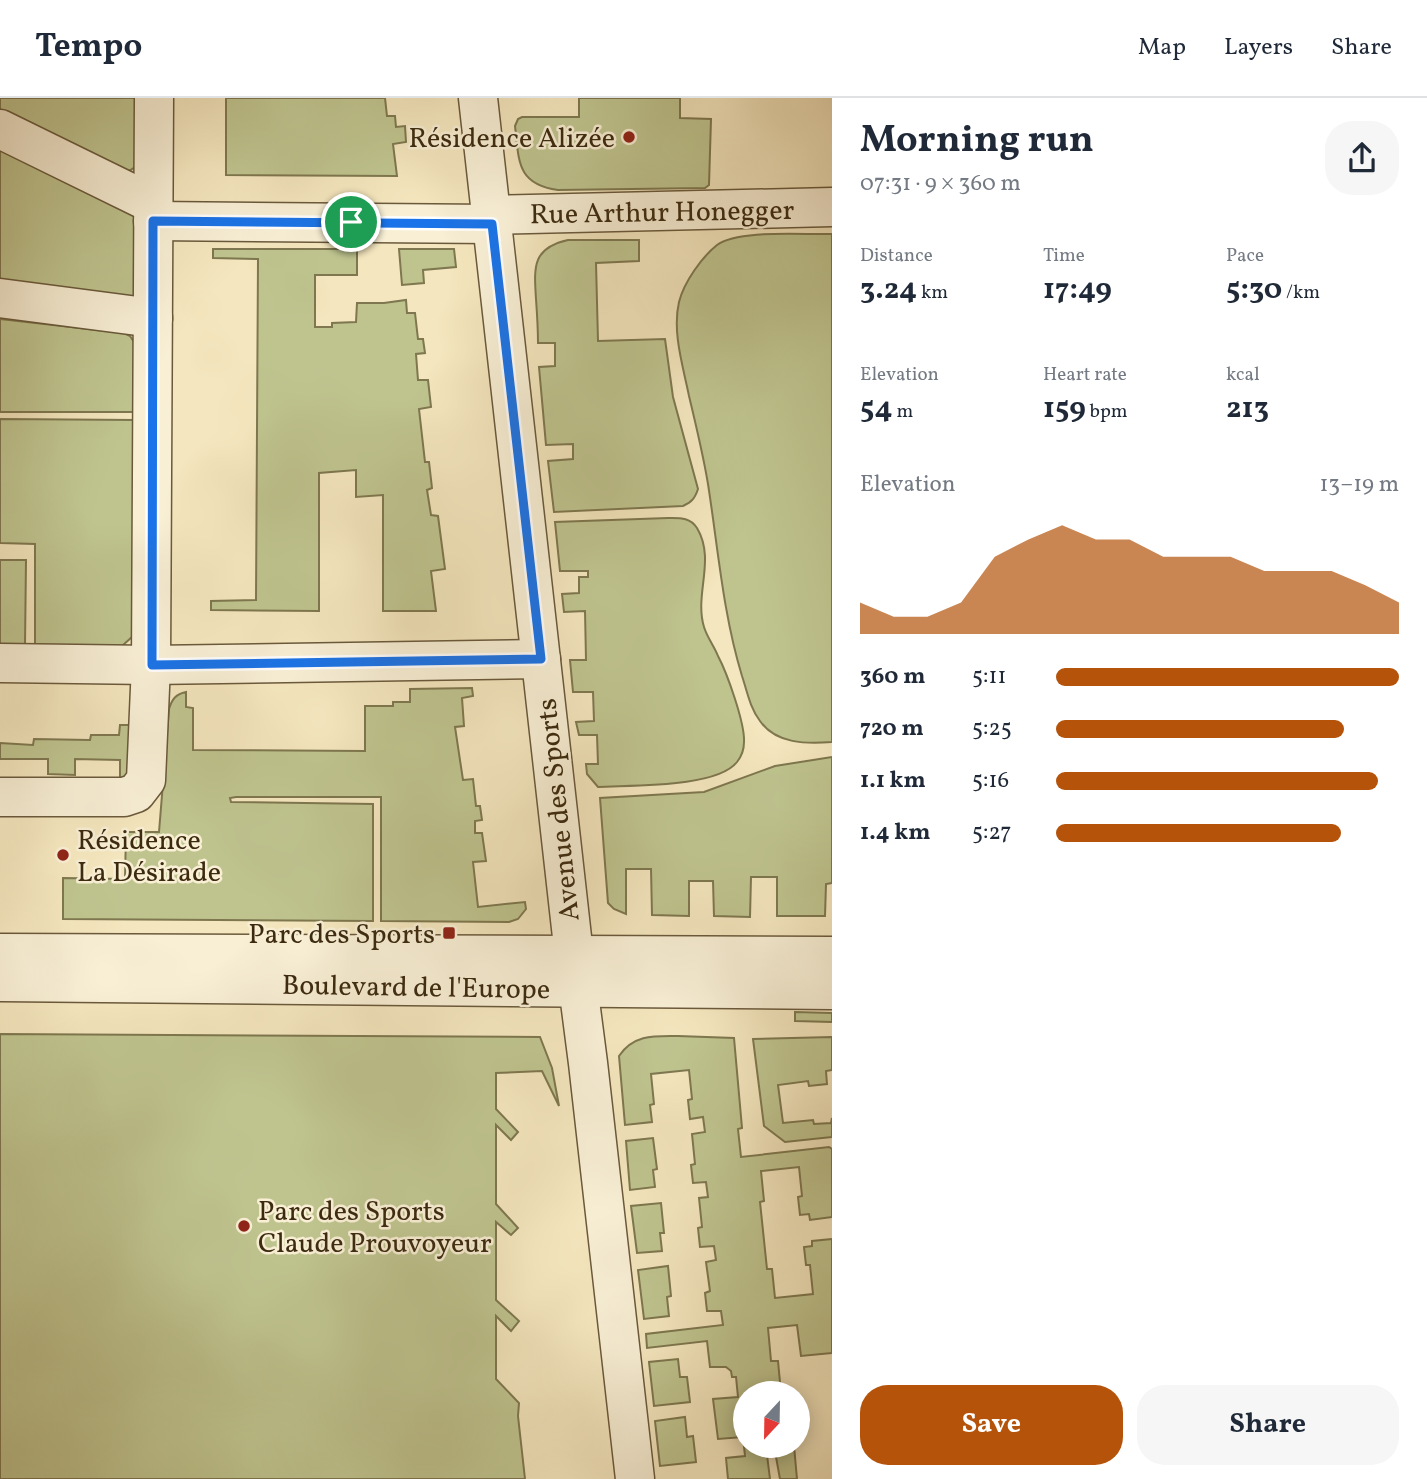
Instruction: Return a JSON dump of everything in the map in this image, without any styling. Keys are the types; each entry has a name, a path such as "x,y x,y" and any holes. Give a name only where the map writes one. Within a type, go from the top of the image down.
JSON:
{"street":[{"path":"0,797 131,795 141,789 148,774 152,665 154,98"},
{"name":"Avenue des Sports","path":"478,98 635,1479"},
{"path":"0,129 153,212"},
{"name":"Rue Arthur Honegger","path":"153,212 492,220 832,207"},
{"path":"0,298 153,318"},
{"path":"0,663 152,665 541,659"},
{"name":"Boulevard de l'Europe","path":"0,953 576,971 832,990"},
{"name":"Boulevard de l'Europe","path":"0,982 576,971 832,956"}],"green space":[{"path":"0,98 138,98 138,165 126,173 0,111"},
{"path":"226,98 385,98 387,116 395,116 396,127 405,126 406,142 393,144 397,176 226,175"},
{"path":"579,98 680,98 680,118 711,119 709,185 705,188 558,190 535,183 527,177 520,160 515,126 518,119 579,117"},
{"path":"0,144 137,217 136,299 0,281"},
{"path":"832,234 832,742 812,743 792,741 767,729 757,716 747,693 735,653 726,605 706,473 679,349 677,313 681,294 689,278 717,245 727,240 755,235"},
{"path":"568,240 639,240 639,261 596,263 598,341 665,339 673,397 698,489 693,499 683,506 554,512 548,461 573,459 573,444 546,445 539,367 555,366 555,343 538,343 535,277 542,254 548,248"},
{"path":"213,249 357,249 357,275 315,275 315,327 356,322 357,303 406,300 407,313 415,313 418,339 423,339 425,353 416,354 418,380 428,380 431,407 419,409 425,462 429,462 432,488 427,490 431,515 438,516 445,569 431,571 436,611 383,611 383,495 356,497 356,470 319,473 319,611 211,610 211,601 256,600 258,259 213,258"},
{"path":"399,249 454,249 456,267 423,270 424,283 402,285"},
{"path":"0,319 124,333 130,336 136,345 136,412 0,412"},
{"path":"0,419 136,420 133,636 122,646 35,646 35,544 0,543"},
{"path":"668,518 691,522 702,540 705,552 701,602 704,627 735,698 744,734 743,750 737,762 711,777 672,784 598,787 587,774 586,764 598,764 597,735 579,735 576,722 594,721 593,692 573,692 570,660 586,660 585,611 564,612 562,594 579,593 579,577 588,577 588,571 560,571 555,522"},
{"path":"0,560 26,560 25,646 0,645"},
{"path":"472,688 473,696 462,698 464,726 455,727 463,780 473,779 476,806 480,806 482,820 475,821 475,833 482,833 486,861 473,862 478,907 525,902 526,909 518,919 509,922 381,921 381,797 236,797 230,798 231,802 373,804 373,921 63,919 63,878 125,879 126,832 159,832 169,709 180,694 186,692 186,707 193,708 193,750 365,751 365,706 393,706 393,702 410,702 410,689"},
{"path":"120,725 134,725 134,772 120,787 120,760 75,759 75,775 48,774 48,759 0,759 0,743 33,745 34,739 90,740 91,735 119,735"},
{"path":"832,757 832,883 826,884 825,916 777,916 777,877 751,877 750,917 714,916 713,881 689,881 689,916 652,915 651,869 626,869 626,914 608,903 600,798 704,792 775,766"},
{"path":"795,1012 832,1013 832,1022 795,1021"},
{"name":"Parc des Sports Claude Prouvoyeur","path":"0,1034 540,1037 552,1068 559,1106 542,1071 496,1073 496,1109 518,1132 511,1140 496,1125 496,1204 518,1228 511,1235 496,1222 496,1300 519,1321 511,1331 496,1316 496,1379 519,1403 525,1479 0,1479"},
{"path":"653,1037 734,1038 742,1128 738,1129 741,1157 829,1147 832,1149 832,1217 810,1220 809,1214 800,1215 798,1197 802,1196 799,1167 761,1171 764,1201 760,1202 767,1269 772,1269 775,1298 813,1294 810,1265 806,1265 804,1247 812,1246 812,1241 832,1239 832,1353 801,1356 797,1325 768,1328 771,1361 778,1361 780,1381 736,1381 726,1367 710,1367 707,1341 647,1348 646,1334 723,1325 721,1311 707,1311 705,1293 710,1291 706,1262 716,1260 714,1246 700,1247 698,1228 702,1227 699,1198 708,1197 706,1182 693,1183 691,1165 695,1164 692,1134 705,1132 703,1117 690,1119 688,1100 692,1099 689,1070 651,1074 654,1104 650,1105 652,1122 625,1125 619,1056 638,1040"},
{"path":"832,1037 832,1070 826,1071 827,1084 809,1086 808,1081 778,1085 783,1123 813,1120 814,1124 831,1123 832,1118 832,1137 785,1142 764,1126 753,1039"},
{"path":"653,1138 657,1169 653,1170 655,1187 630,1190 626,1141"},
{"path":"661,1203 664,1233 660,1233 662,1251 637,1253 631,1206"},
{"path":"668,1266 671,1296 667,1297 669,1316 644,1319 638,1270"},
{"path":"678,1359 680,1377 687,1377 690,1402 654,1406 649,1362"},
{"path":"733,1397 733,1438 718,1439 713,1399"},
{"path":"685,1417 687,1437 693,1436 696,1462 660,1466 655,1421"},
{"path":"726,1458 767,1458 770,1479 728,1479"},
{"path":"776,1458 795,1458 797,1479 780,1479"}],"place":[{"name":"Résidence Alizée","path":"629,137"},
{"name":"Résidence La Désirade","path":"63,855"},
{"name":"Parc des Sports","path":"449,933"},
{"name":"Parc des Sports Claude Prouvoyeur","path":"244,1226"}],"route":[{"path":"153,221 351,222 492,224 541,659 152,665 153,221"}]}
